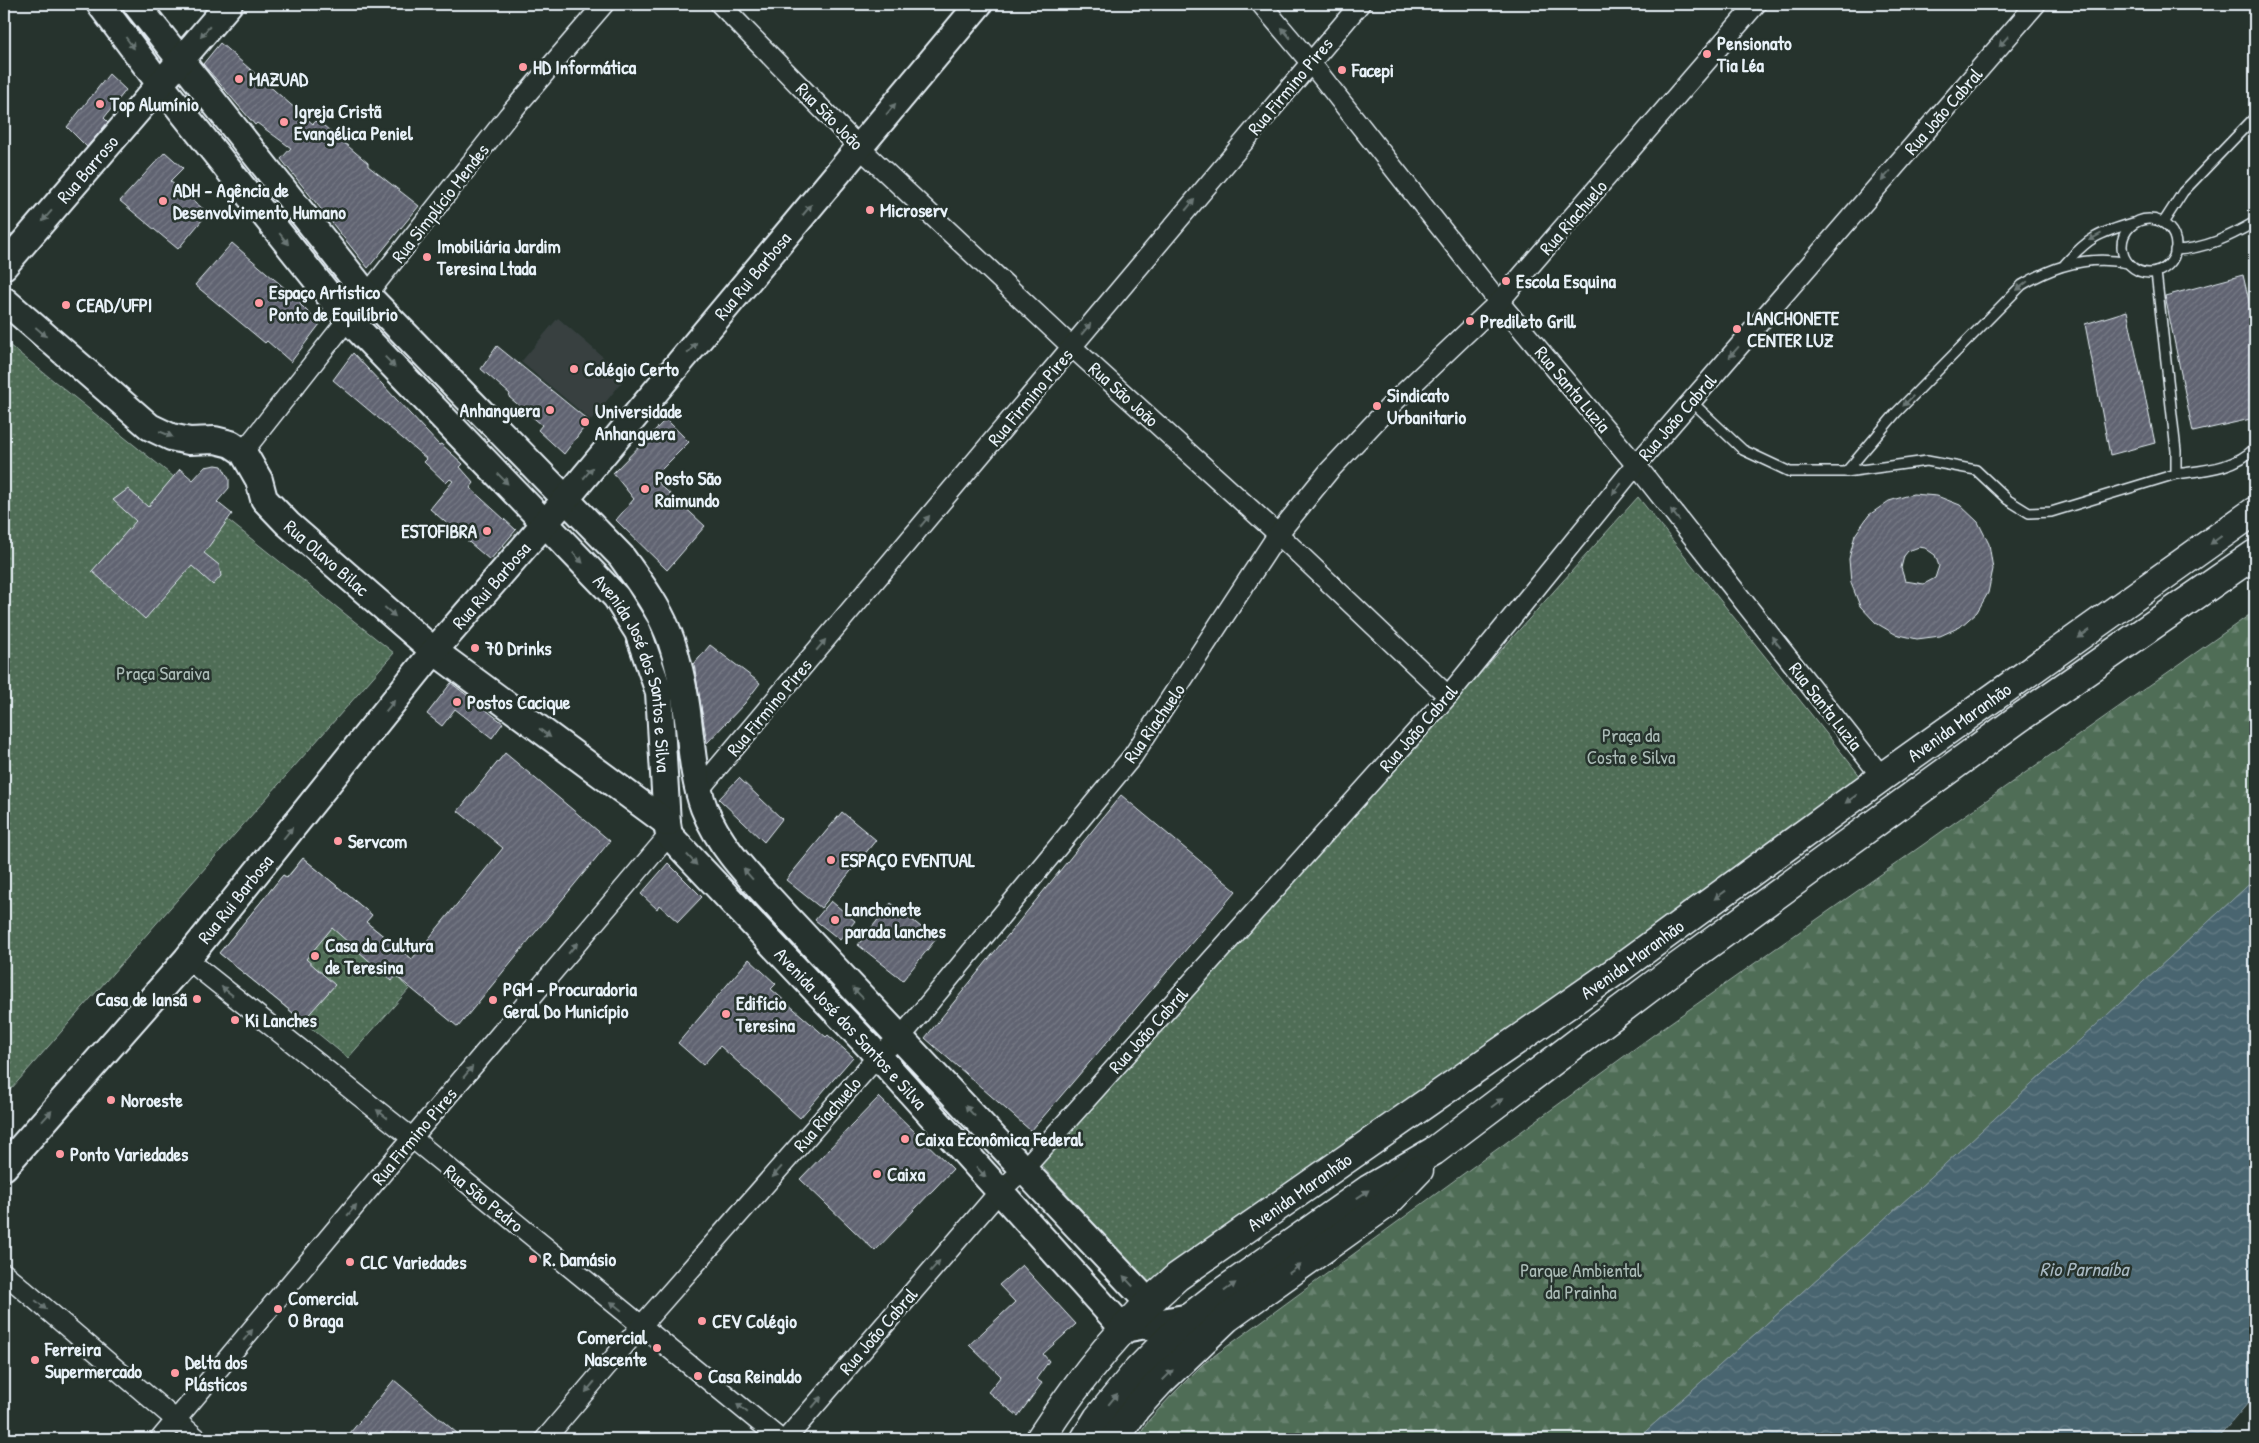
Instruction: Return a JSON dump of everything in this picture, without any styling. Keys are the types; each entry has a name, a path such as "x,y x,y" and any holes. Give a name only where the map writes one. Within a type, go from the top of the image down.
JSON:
{"main road":[{"name":"Avenida José dos Santos e Silva","path":"100,4 160,84 347,318 616,597 638,632 659,692 668,829 878,1056 999,1192 1140,1319"},
{"name":"Avenida José dos Santos e Silva","path":"136,4 367,295 621,556 648,594 668,631 684,691 699,790 704,807 718,835 744,870 1024,1169 1140,1319"},
{"name":"Rua Barroso","path":"4,266 229,4"},
{"name":"Rua Rui Barbosa","path":"4,1166 13,1143 187,959 434,651 565,500 979,4"},
{"path":"4,300 150,427 189,441 215,440 231,444 243,452"},
{"name":"Rua Olavo Bilac","path":"243,452 258,480 264,499 288,524 434,651 668,829"},
{"name":"Avenida Maranhão","path":"1040,1439 1101,1353 1140,1319 1176,1277 1616,970 1882,777 2255,511"},
{"name":"Avenida Maranhão","path":"1086,1439 1098,1418 1150,1357 1190,1317 1280,1250 1369,1189 1434,1151 1672,971 2002,730 2255,554"},
{"path":"1114,1439 1136,1408 1160,1382 1227,1318 1385,1205 1411,1180 1434,1151"},
{"path":"1150,1357 1140,1319 1190,1317"}],"street":[{"name":"Rua Simplício Mendes","path":"243,452 508,116 604,4"},
{"name":"Rua São João","path":"720,4 859,147 1072,347 1278,534 1448,696"},
{"name":"Rua Santa Luzia","path":"1262,4 1500,302 1636,465 1882,777"},
{"name":"Rua Firmino Pires","path":"699,790 1360,4"},
{"name":"Rua Riachuelo","path":"546,1439 641,1326 878,1056 901,1038 1132,757 1278,534 1329,471 1362,435 1500,302 1756,4"},
{"name":"Rua João Cabral","path":"786,1439 999,1192 1024,1169 1448,696 1636,465 2036,4"},
{"name":"Rua Firmino Pires","path":"160,1439 668,829"},
{"name":"Rua São Pedro","path":"187,959 412,1138 780,1439"},
{"path":"4,1273 198,1439"}],"lane":[{"path":"2163,222 2183,192 2255,117"},
{"path":"2065,264 2080,247 2094,236 2133,223 2148,219 2163,222 2170,230 2174,239 2175,250 2172,259 2165,267 2156,272 2146,272 2136,270 2128,263 2123,253 2122,242 2126,231 2133,223"},
{"path":"2175,250 2193,249 2212,244 2255,222"},
{"path":"1846,472 1896,412 2022,285 2040,274 2065,264 2100,259 2128,263"},
{"path":"2156,272 2176,451 2176,474"},
{"path":"1691,401 1743,450 1790,472 1846,472 1927,461 1976,470 2008,500 2029,513 2051,512 2176,474 2221,468 2246,458 2255,448"}],"shaded area":[{"name":"Colégio Certo","path":"558,318 626,377 591,420 521,362"}],"green space":[{"name":"Praça Saraiva","path":"4,341 394,653 4,1097"},
{"name":"Praça da Costa e Silva","path":"1638,497 1861,777 1153,1288 1041,1165"},
{"name":"Parque Ambiental da Prainha","path":"2255,611 2255,879 1918,1189 1637,1439 1137,1439 1149,1420 1203,1364 1667,1025"},
{"name":"Casa da Cultura de Teresina","path":"303,858 372,915 366,922 411,958 396,976 409,989 348,1058 219,953 283,875 287,877"}],"water":[{"name":"Rio Parnaíba","path":"2255,879 2255,1395 2217,1439 1637,1439 1918,1189"}],"building":[{"path":"220,43 313,124 317,120 368,163 368,166 419,206 368,268 281,159 291,148 257,123 255,125 203,64"},
{"name":"Top Alumínio","path":"109,74 126,90 104,118 108,122 87,147 67,127"},
{"path":"165,152 183,168 170,181 208,213 178,249 120,201"},
{"name":"Espaço Artístico Ponto de Equilíbrio","path":"232,243 301,302 300,304 320,324 291,362 195,285"},
{"path":"2243,275 2255,327 2255,418 2193,432 2165,296"},
{"path":"2127,311 2155,443 2110,455 2085,324"},
{"name":"Anhanguera","path":"497,346 589,421 564,454 538,430 542,425 509,397 510,394 481,369"},
{"path":"353,353 439,445 441,444 463,464 460,467 474,483 470,488 516,530 490,560 430,509 453,481 450,479 446,483 424,462 427,459 333,380"},
{"name":"Posto São Raimundo","path":"666,419 689,442 653,478 705,526 667,570 616,520 634,499 613,473"},
{"path":"222,466 229,479 229,488 217,502 232,514 204,553 219,565 221,576 213,585 192,566 145,619 92,571 136,521 113,500 128,489 148,507 180,469 193,480 205,467"},
{"path":"1913,494 1937,496 1960,505 1978,522 1989,544 1993,569 1988,593 1977,612 1960,627 1940,636 1917,639 1895,634 1876,623 1860,606 1851,583 1849,559 1855,535 1869,515 1889,501","holes":["1919,547 1925,548 1935,555 1939,566 1935,578 1924,584 1905,581 1901,568 1904,556 1908,551"]},
{"path":"710,645 760,683 745,703 707,743 694,664"},
{"name":"Postos Cacique","path":"451,683 503,723 492,738 455,709 442,726 427,714"},
{"path":"505,753 610,841 458,1027 396,976 392,981 332,928 306,959 335,985 303,1021 219,953 283,875 287,878 303,858 372,915 366,922 412,959 503,848 458,811"},
{"path":"739,778 782,819 764,842 719,799"},
{"path":"1121,795 1236,891 1031,1131 925,1038"},
{"name":"ESPAÇO EVENTUAL","path":"842,812 876,840 821,908 786,880"},
{"path":"668,863 702,897 678,922 659,905 657,909 641,894"},
{"name":"Lanchonete parada lanches","path":"831,901 855,921 840,940 815,920"},
{"path":"891,903 936,939 903,980 858,945"},
{"path":"749,959 776,984 771,989 826,1037 828,1035 853,1057 800,1118 720,1046 703,1065 678,1043"},
{"name":"Caixa","path":"879,1097 953,1169 875,1251 800,1179"},
{"path":"1022,1265 1076,1324 1043,1354 1049,1361 1036,1379 1042,1383 1018,1416 988,1392 1001,1376 969,1345 1015,1302 999,1285"},
{"path":"394,1380 464,1439 345,1439"}],"place":[{"name":"Pensionato Tia Léa","path":"1707,54"},
{"name":"HD Informática","path":"523,67"},
{"name":"Facepi","path":"1342,70"},
{"name":"MAZUAD","path":"239,79"},
{"name":"Top Alumínio","path":"100,104"},
{"name":"Igreja Cristã Evangélica Peniel","path":"284,122"},
{"name":"ADH - Agência de Desenvolvimento Humano","path":"163,201"},
{"name":"Microserv","path":"870,210"},
{"name":"Imobiliária Jardim Teresina Ltada","path":"427,257"},
{"name":"Escola Esquina","path":"1506,281"},
{"name":"Espaço Artístico Ponto de Equilíbrio","path":"259,303"},
{"name":"CEAD/UFPI","path":"66,305"},
{"name":"Predileto Grill","path":"1470,321"},
{"name":"LANCHONETE CENTER LUZ","path":"1737,329"},
{"name":"Colégio Certo","path":"574,369"},
{"name":"Sindicato Urbanitario","path":"1377,406"},
{"name":"Anhanguera","path":"550,410"},
{"name":"Universidade Anhanguera","path":"585,422"},
{"name":"Posto São Raimundo","path":"645,489"},
{"name":"ESTOFIBRA","path":"487,531"},
{"name":"70 Drinks","path":"475,648"},
{"name":"Postos Cacique","path":"457,702"},
{"name":"Servcom","path":"338,841"},
{"name":"ESPAÇO EVENTUAL","path":"831,860"},
{"name":"Lanchonete parada lanches","path":"835,920"},
{"name":"Casa da Cultura de Teresina","path":"315,956"},
{"name":"Casa de Iansã","path":"197,999"},
{"name":"PGM - Procuradoria Geral Do Município","path":"493,1000"},
{"name":"Edifício Teresina","path":"726,1014"},
{"name":"Ki Lanches","path":"235,1020"},
{"name":"Noroeste","path":"111,1100"},
{"name":"Caixa Econômica Federal","path":"905,1139"},
{"name":"Ponto Variedades","path":"60,1154"},
{"name":"Caixa","path":"877,1174"},
{"name":"R. Damásio","path":"533,1259"},
{"name":"CLC Variedades","path":"350,1262"},
{"name":"Comercial O Braga","path":"278,1309"},
{"name":"CEV Colégio","path":"702,1321"},
{"name":"Comercial Nascente","path":"657,1348"},
{"name":"Ferreira Supermercado","path":"35,1360"},
{"name":"Delta dos Plásticos","path":"175,1373"},
{"name":"Casa Reinaldo","path":"698,1376"}]}
